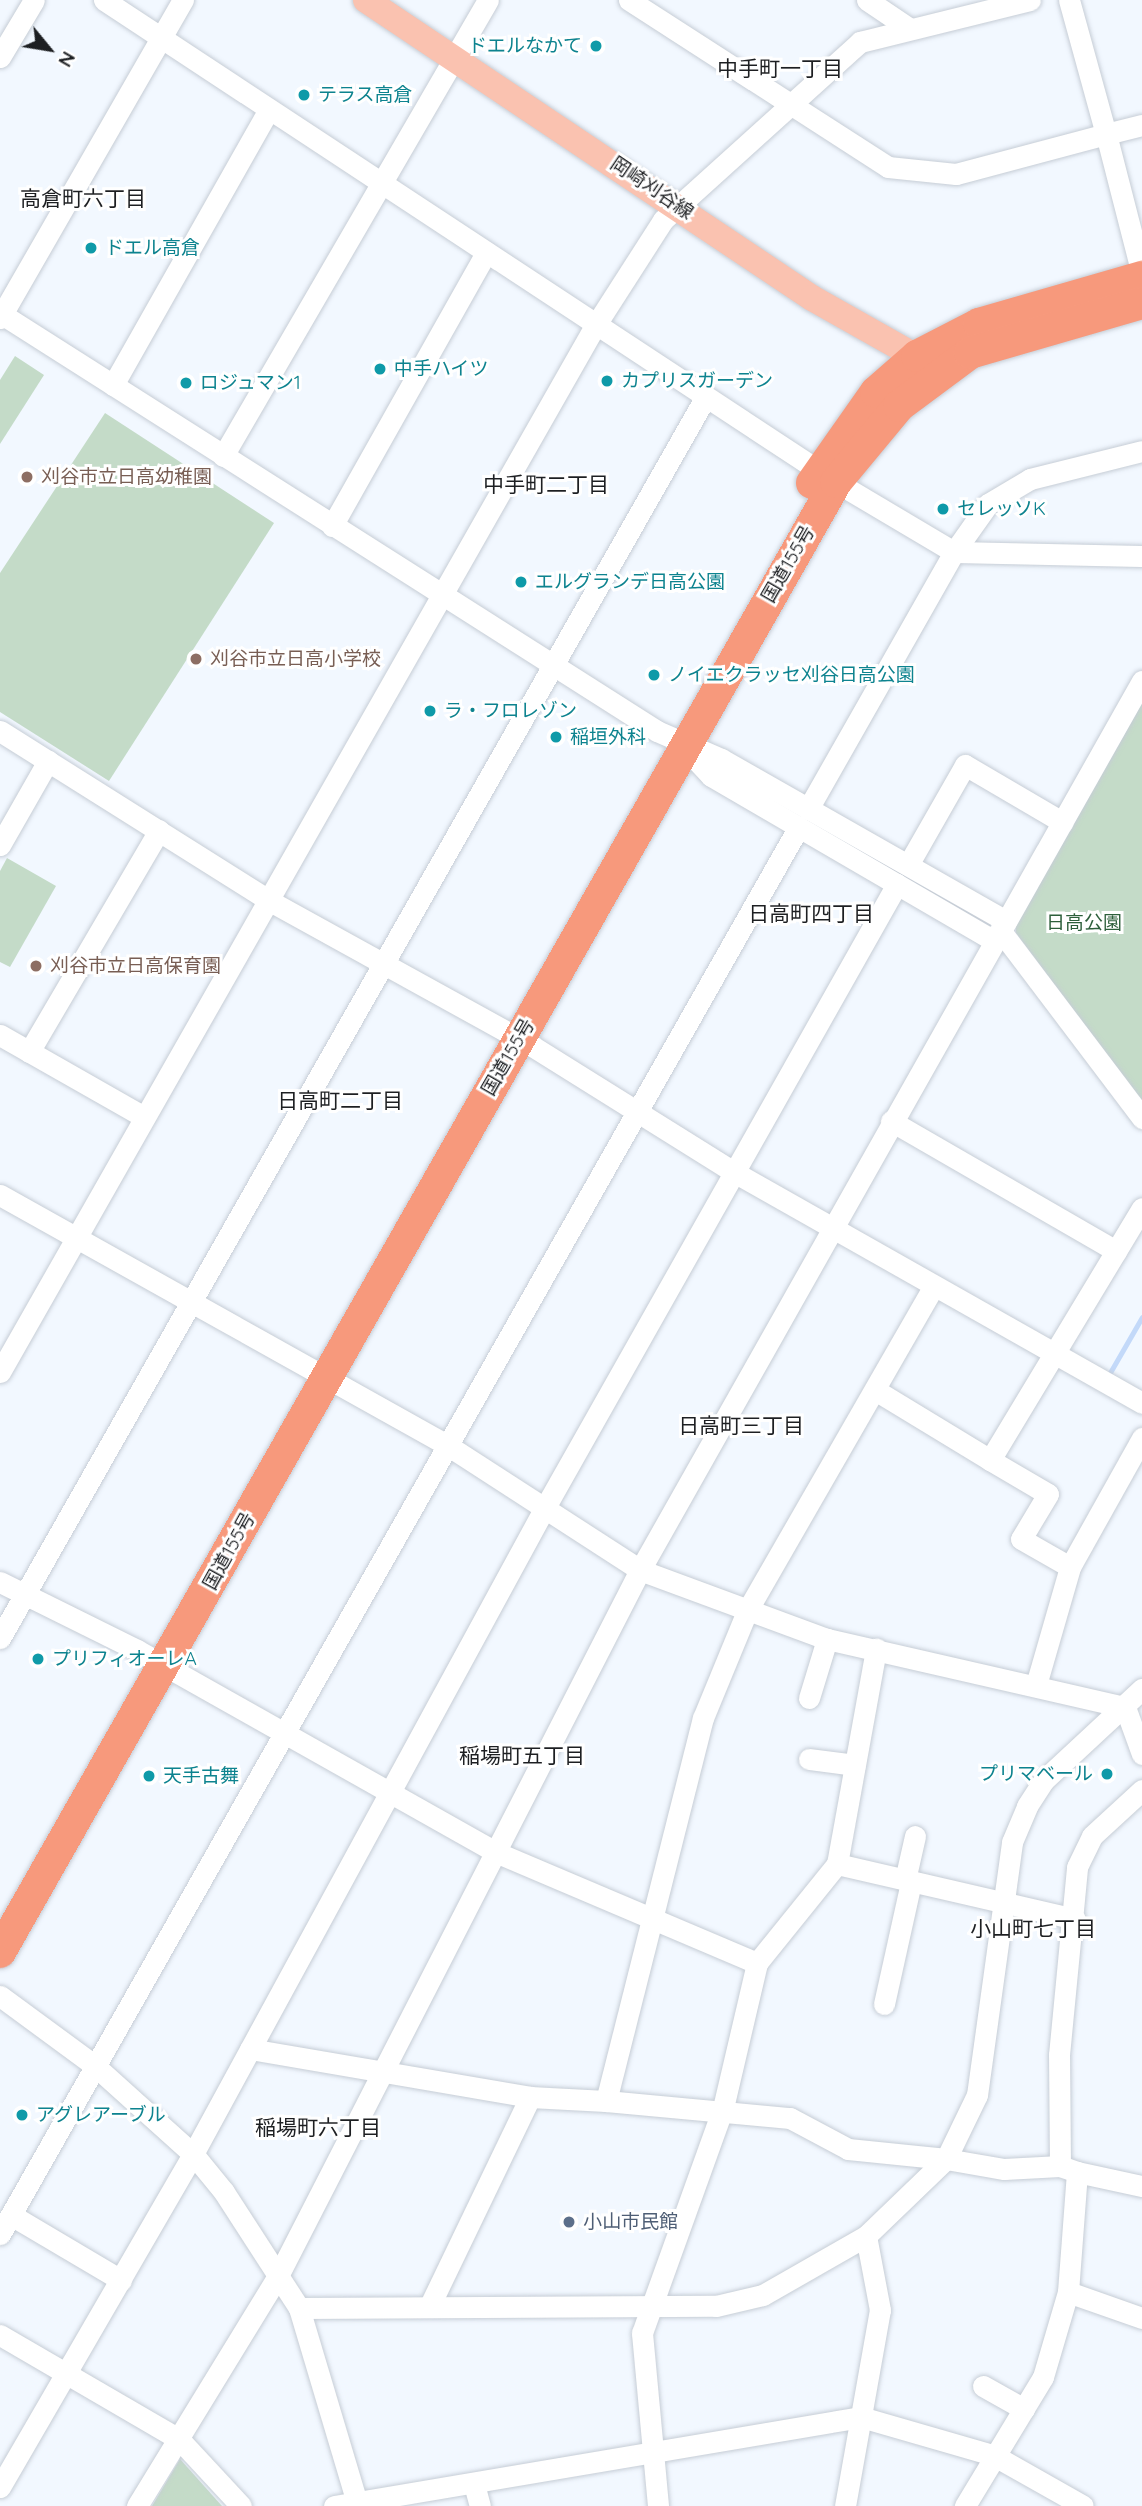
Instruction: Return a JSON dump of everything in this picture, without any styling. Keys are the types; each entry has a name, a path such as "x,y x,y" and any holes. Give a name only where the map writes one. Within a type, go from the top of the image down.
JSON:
{"highway":[{"name":"国道155号","path":"0,1952 155,1660 876,392 929,364 979,324 1142,275"},
{"name":"国道155号","path":"929,364 1142,303"},
{"name":"国道155号","path":"0,1915 155,1660"}],"main road":[{"name":"岡崎刈谷線","path":"366,0 677,204 812,298 929,364"}],"street":[{"path":"0,57 34,0"},
{"path":"104,0 268,111 379,181 485,255 705,398 827,477 954,552 1142,556"},
{"path":"183,0 1,315 675,742 711,776 897,884 1000,930"},
{"path":"223,456 379,181 488,0"},
{"path":"867,0 910,29"},
{"path":"2,1364 76,1238 141,1115 268,900 595,326 677,204 860,42 1030,0"},
{"path":"1069,0 1142,275"},
{"path":"634,1 788,107 888,167 923,175 956,174 1142,125"},
{"path":"113,385 268,111"},
{"path":"332,526 485,255"},
{"path":"0,1638 189,1301 705,398"},
{"path":"808,809 954,552 988,504 1008,491 1142,451"},
{"path":"137,2506 279,2274 493,1850 640,1570 891,1121 1142,681"},
{"path":"0,731 268,900 382,967 639,1108 734,1172 1142,1403"},
{"path":"675,742 721,759 908,865 1000,930 1142,1118"},
{"path":"0,845 48,761"},
{"path":"908,865 965,765 1062,822"},
{"path":"0,2234 798,828"},
{"path":"29,1052 159,830"},
{"path":"0,2487 193,2154 543,1511 897,884"},
{"path":"0,1035 141,1115"},
{"path":"891,1121 1116,1251"},
{"path":"0,1195 318,1370 447,1445 543,1511 640,1570 827,1639 1125,1707"},
{"path":"990,1460 1142,1208"},
{"path":"606,2101 703,1718 747,1611 933,1286"},
{"path":"875,1390 1048,1494 1021,1539 1070,1567"},
{"path":"1036,1685 1070,1567 1142,1438"},
{"path":"0,1582 155,1660 493,1850 757,1963"},
{"path":"809,1698 827,1639"},
{"path":"658,2506 641,2360 649,2305 723,2108 757,1963 837,1864 876,1649"},
{"path":"299,2308 716,2305 764,2295 866,2236 946,2160 977,2095 1012,1842 1027,1806 1044,1780 1142,1689"},
{"path":"1125,1707 1142,1754"},
{"path":"809,1759 855,1765"},
{"path":"965,2506 993,2455 1043,2377 1068,2291 1068,2169 1059,2055 1075,1919 1077,1867 1091,1836 1142,1790"},
{"path":"884,2004 915,1836"},
{"path":"837,1864 1002,1906 1075,1919"},
{"path":"0,1996 94,2065 193,2154 279,2274 299,2308 358,2504"},
{"path":"250,2049 530,2098 723,2108 790,2118 848,2149 1004,2169 1068,2169 1142,2186"},
{"path":"430,2305 530,2098"},
{"path":"10,2215 121,2280"},
{"path":"845,2506 880,2310 866,2236"},
{"path":"1068,2291 1142,2318"},
{"path":"0,2335 179,2439 241,2506"},
{"path":"983,2386 1024,2409"},
{"path":"334,2506 861,2417 993,2455 1083,2506"},
{"path":"474,2484 480,2506"}],"green space":[{"path":"15,356 44,375 0,444 0,380"},
{"path":"105,413 274,523 109,781 0,712 0,573"},
{"name":"日高公園","path":"1142,703 1142,1103 1016,933 1016,924"},
{"path":"7,858 56,886 10,967 0,962 0,871"},
{"path":"180,2459 222,2506 152,2506"}],"waterway":[{"path":"1108,1376 1142,1317"}],"place":[{"name":"ドエルなかて","path":"596,46"},
{"name":"テラス高倉","path":"304,95"},
{"name":"ドエル高倉","path":"91,248"},
{"name":"中手ハイツ","path":"380,369"},
{"name":"カプリスガーデン","path":"607,381"},
{"name":"ロジュマン1","path":"186,383"},
{"name":"刈谷市立日高幼稚園","path":"27,477"},
{"name":"セレッソK","path":"943,509"},
{"name":"エルグランデ日高公園","path":"521,582"},
{"name":"刈谷市立日高小学校","path":"196,659"},
{"name":"ノイエクラッセ刈谷日高公園","path":"654,675"},
{"name":"ラ・フロレゾン","path":"430,711"},
{"name":"稲垣外科","path":"556,737"},
{"name":"刈谷市立日高保育園","path":"36,966"},
{"name":"プリフィオーレA","path":"38,1659"},
{"name":"プリマベール","path":"1107,1774"},
{"name":"天手古舞","path":"149,1776"},
{"name":"アグレアーブル","path":"22,2115"},
{"name":"小山市民館","path":"569,2222"}],"district":[{"name":"中手町一丁目","path":"780,68"},
{"name":"高倉町六丁目","path":"83,198"},
{"name":"中手町二丁目","path":"546,484"},
{"name":"日高町四丁目","path":"811,913"},
{"name":"日高町二丁目","path":"340,1100"},
{"name":"日高町三丁目","path":"741,1425"},
{"name":"稲場町五丁目","path":"522,1755"},
{"name":"小山町七丁目","path":"1033,1928"},
{"name":"稲場町六丁目","path":"318,2127"}]}
